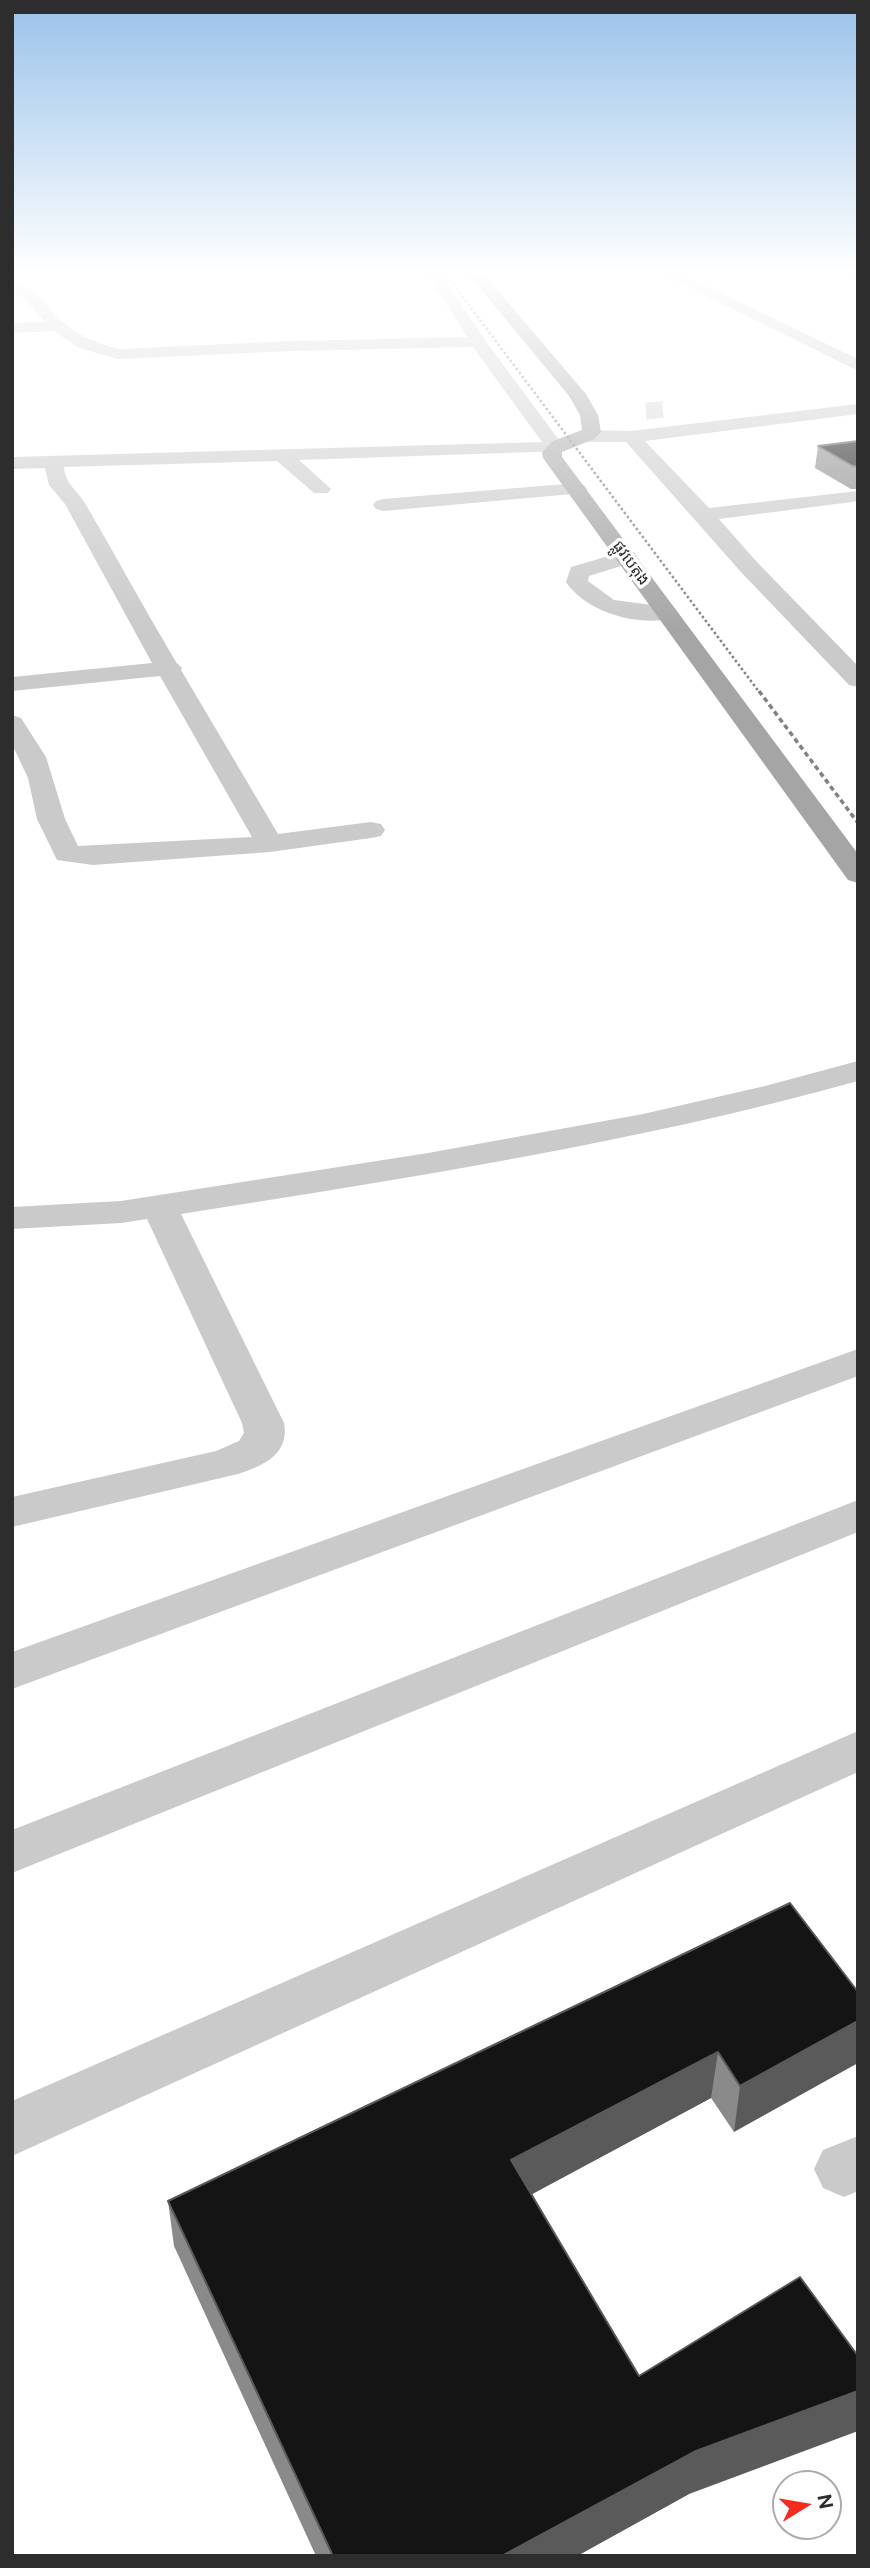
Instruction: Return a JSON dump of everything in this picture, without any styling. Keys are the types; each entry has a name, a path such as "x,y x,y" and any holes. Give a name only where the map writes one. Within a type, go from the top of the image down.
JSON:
{"main road":[{"path":"555,447 589,425 575,392"},
{"name":"ផ្លូវបេតុង","path":"555,447 551,452 554,457 857,871"}],"street":[{"path":"515,392 555,447"},
{"path":"589,425 631,437 858,409"},
{"path":"694,411 704,413 719,426"},
{"path":"589,425 612,413"},
{"path":"631,437 858,680"},
{"path":"12,463 555,447"},
{"path":"282,455 321,489"},
{"path":"54,462 55,477 59,485 74,502 105,561 170,668 270,844"},
{"path":"383,505 577,489"},
{"path":"704,515 852,496"},
{"path":"626,557 579,572 577,582 587,596 602,605 667,613"},
{"path":"12,684 170,668"},
{"path":"12,723 33,757 51,819 66,854 93,856 270,844 371,831"},
{"path":"12,1218 121,1212 428,1164 643,1124 771,1095 858,1071"},
{"path":"12,1511 223,1464 244,1458 263,1444 266,1437 263,1423 159,1206"},
{"path":"12,1671 858,1362"},
{"path":"12,1852 858,1515"},
{"path":"12,2129 858,1750"}],"building":[{"path":"858,441 858,466 853,466 818,446"},
{"path":"790,1903 858,1992 858,2021 740,2086 718,2052 511,2160 639,2376 800,2277 858,2356 858,2391 696,2451 502,2556 333,2556 168,2201"}],"tunnel":[{"path":"646,411 671,409"}],"railway":[{"path":"534,392 760,693"},
{"path":"759,691 858,823"}]}
